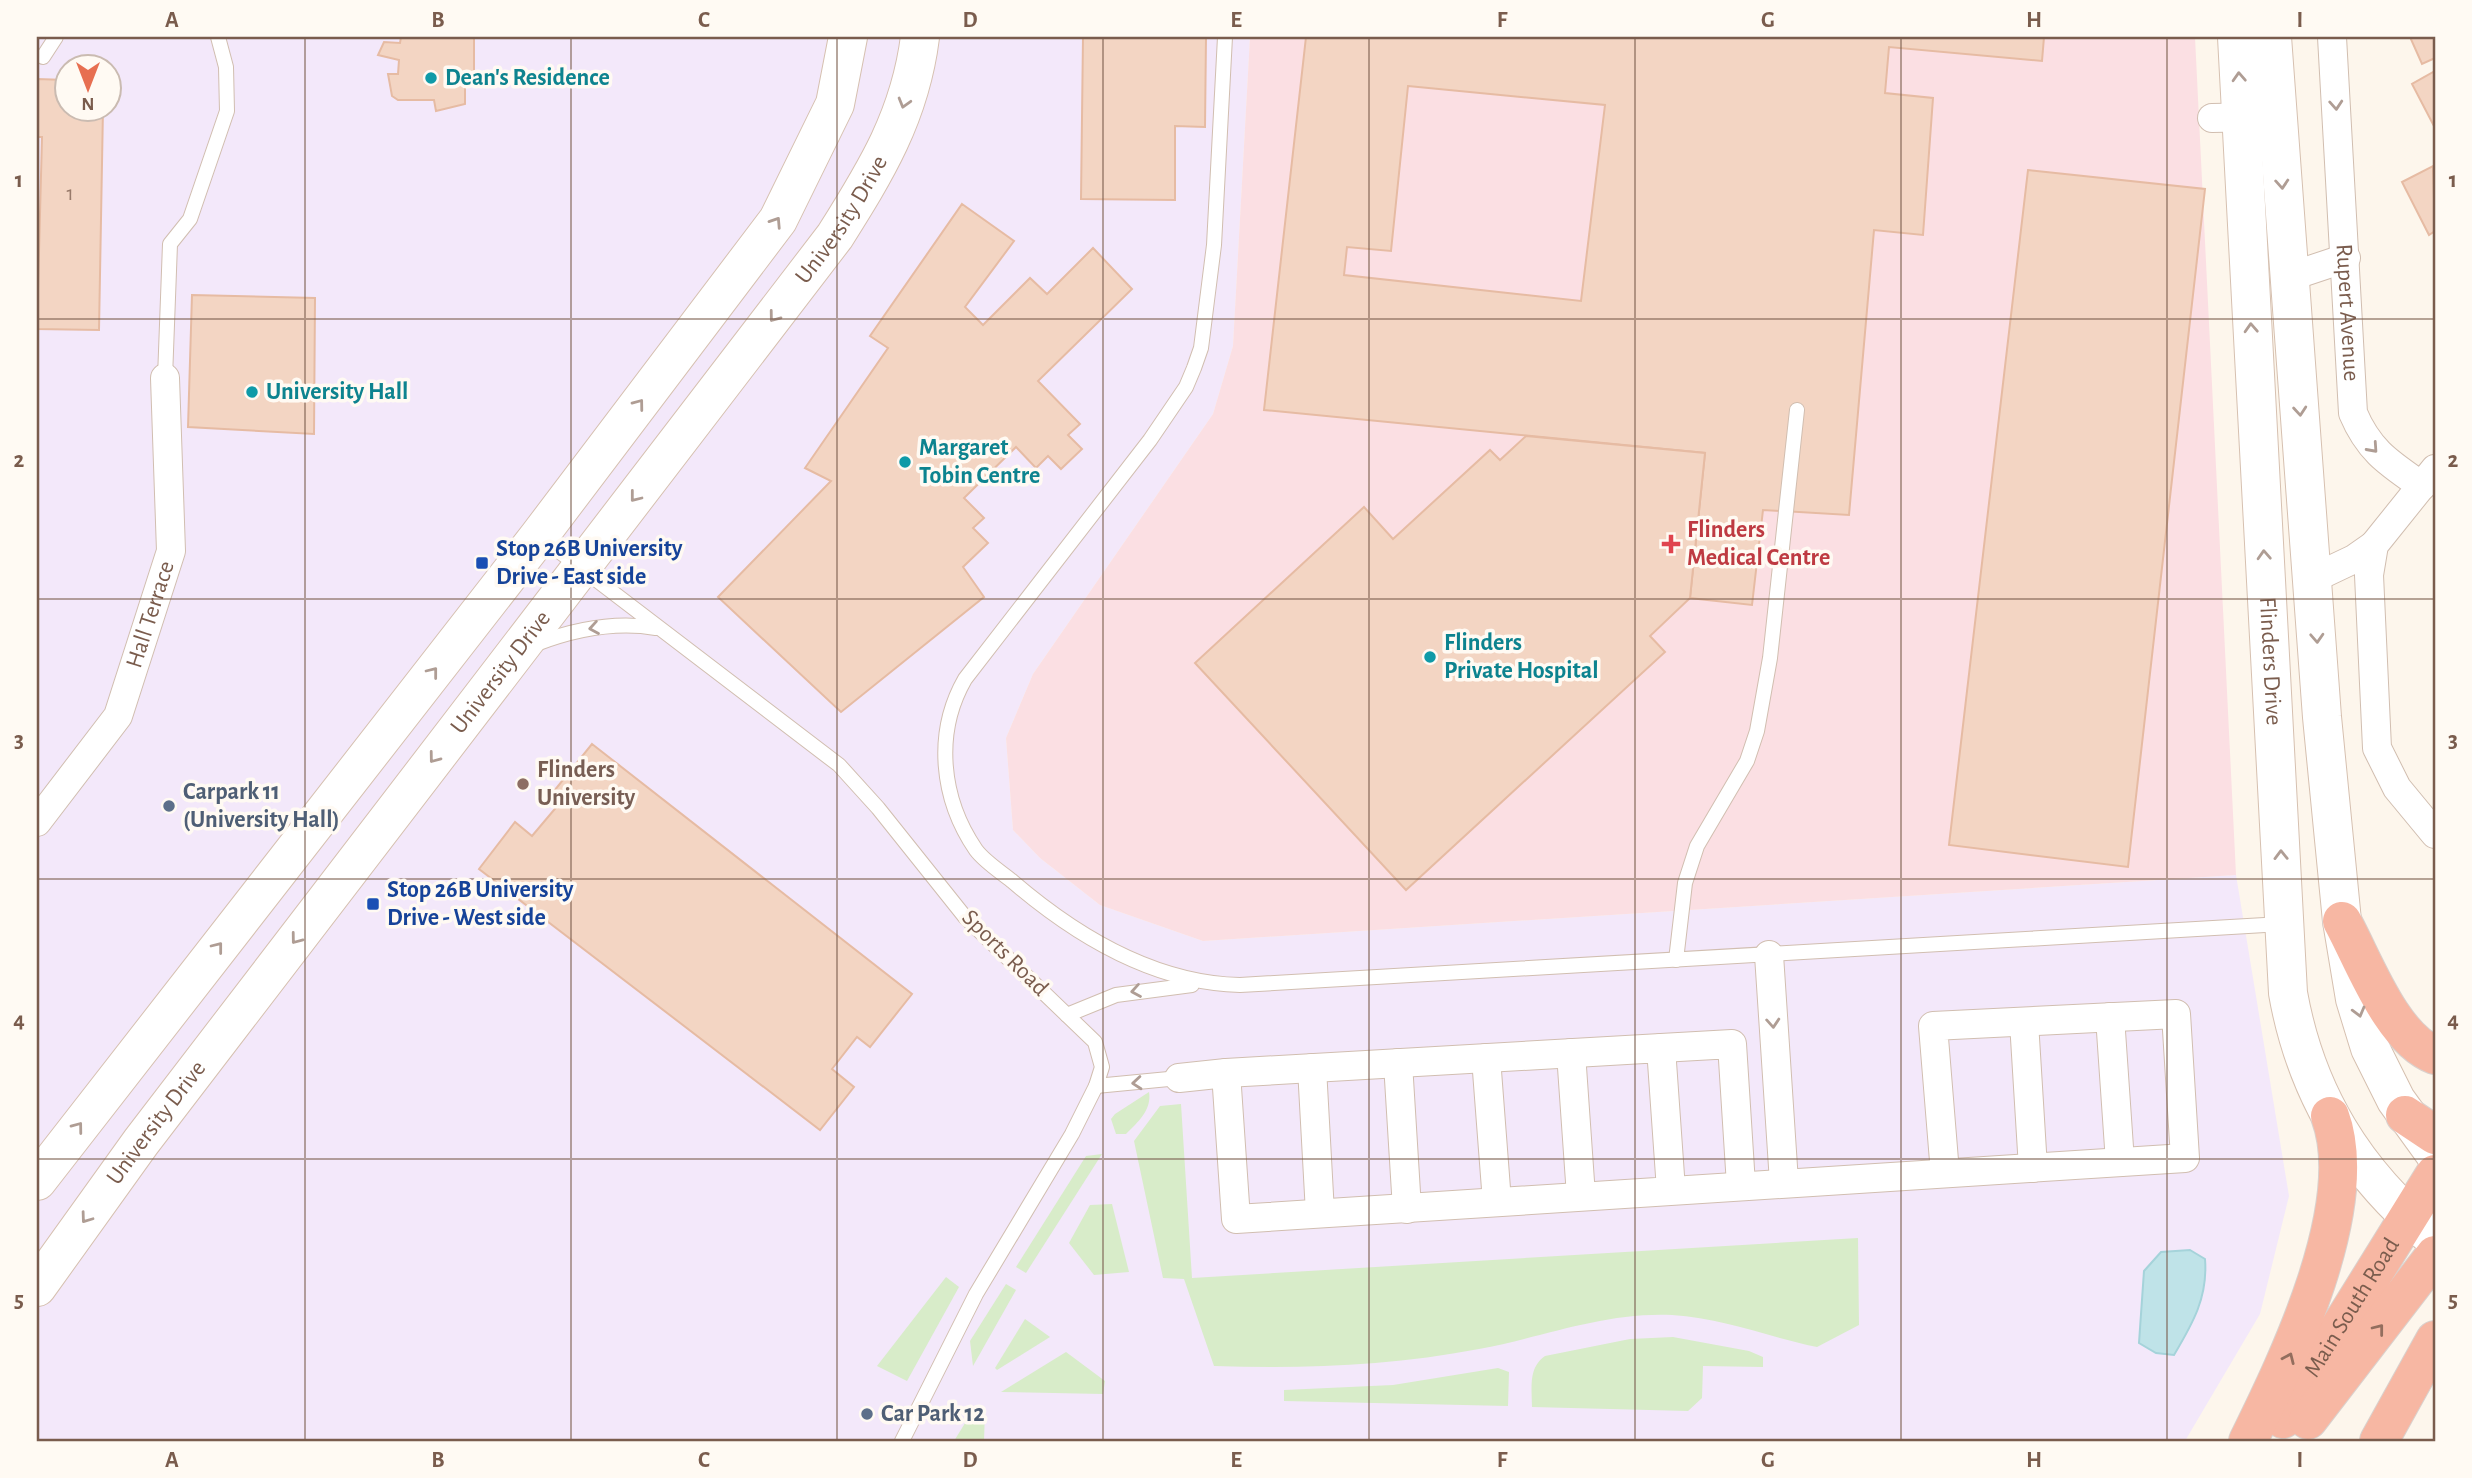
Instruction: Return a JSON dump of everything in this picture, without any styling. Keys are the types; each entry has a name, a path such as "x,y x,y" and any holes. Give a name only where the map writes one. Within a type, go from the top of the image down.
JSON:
{"highway":[{"path":"2342,921 2402,1029 2421,1049 2435,1055"},
{"path":"2248,1441 2297,1339 2314,1289 2337,1192 2340,1165 2337,1138 2330,1116"},
{"name":"Main South Road","path":"2269,1441 2422,1228 2435,1174"},
{"path":"2292,1441 2435,1255"},
{"path":"2379,1441 2435,1340"}],"street":[{"name":"University Drive","path":"37,1181 539,536 778,220 835,104 848,37"},
{"name":"University Drive","path":"37,1287 141,1142 835,236 883,159 903,105 920,37"},
{"name":"Flinders Drive","path":"2237,37 2243,117 2245,231 2280,815 2283,924 2292,1016 2310,1071 2330,1116 2354,1158 2422,1228"},
{"name":"Flinders Drive","path":"2272,37 2243,117 2289,277 2314,578 2323,728 2342,921 2356,999 2370,1048 2420,1125 2435,1154"},
{"name":"Rupert Avenue","path":"2314,578 2354,559 2374,545 2428,478 2383,459 2363,437 2353,413 2332,37"},
{"path":"2289,277 2346,258"},
{"name":"Hall Terrace","path":"37,822 118,716 171,551 165,378"},
{"path":"2374,545 2369,584 2377,748 2397,788 2435,834"},
{"path":"2283,924 2342,921"},
{"path":"1769,955 1784,1182"},
{"path":"1226,1073 1236,1219 1407,1209 1784,1182 1945,1173 2033,1168 2185,1158 2176,1014 1933,1026 1945,1173"},
{"path":"2110,1017 2120,1162"},
{"path":"2024,1022 2033,1168"},
{"path":"1179,1078 1226,1073 1732,1044 1741,1185"},
{"path":"1661,1048 1671,1190"},
{"path":"1572,1053 1581,1196"},
{"path":"1486,1058 1497,1202"},
{"path":"1398,1063 1407,1209"},
{"path":"1312,1068 1320,1213"}],"lane":[{"path":"43,57 55,37"},
{"path":"165,378 170,244 190,219 227,111 226,67 218,37"},
{"path":"1204,984 1153,968 1101,944 1046,909 977,851 952,802 944,744 948,715 965,679 1150,440 1186,387 1194,368 1201,348 1214,246 1225,37"},
{"path":"1676,960 1685,883 1697,846 1746,761 1757,732 1770,658 1797,410"},
{"name":"Sports Road","path":"539,536 839,765 878,808 965,917 1095,1042 1102,1067 1096,1086 1072,1134 976,1294 902,1441"},
{"path":"514,652 558,635 594,628 628,623 661,629"},
{"path":"1067,1015 1116,995 1204,984 1262,985 2283,924"},
{"path":"1096,1086 1179,1078"}],"shaded area":[{"name":"Flinders University","path":"37,37 1250,37 1233,346 1213,414 1033,674 1006,738 1013,830 1040,858 1100,905 1203,941 2236,875 2289,1196 2260,1314 2185,1441 37,1441"},
{"name":"Flinders Medical Centre","path":"1250,37 2195,37 2236,875 1203,941 1100,905 1040,858 1013,830 1006,738 1033,674 1213,414 1233,346"}],"green space":[{"path":"1149,1092 1146,1110 1139,1120 1126,1134 1116,1134 1111,1119"},
{"path":"1181,1104 1192,1278 1858,1238 1859,1325 1817,1347 1709,1320 1647,1315 1598,1321 1446,1355 1380,1363 1280,1367 1214,1366 1184,1279 1163,1278 1134,1141 1160,1106"},
{"path":"1102,1154 1026,1273 1016,1267 1086,1156"},
{"path":"1112,1204 1129,1272 1094,1275 1069,1243 1090,1205"},
{"path":"946,1277 959,1287 907,1381 877,1366"},
{"path":"1006,1284 1016,1290 973,1366 970,1341"},
{"path":"1025,1319 1050,1337 997,1370 995,1368"},
{"path":"1673,1337 1749,1351 1763,1357 1763,1367 1703,1366 1702,1398 1688,1411 1532,1407 1533,1372 1545,1356 1630,1339"},
{"path":"1066,1352 1105,1381 1103,1394 1001,1392"},
{"path":"1498,1368 1509,1372 1508,1406 1284,1401 1284,1390 1393,1385"},
{"path":"975,1407 985,1410 984,1441 954,1441"}],"water":[{"path":"2190,1250 2205,1259 2202,1298 2174,1355 2156,1353 2139,1343 2144,1271 2161,1252"}],"building":[{"name":"Dean's Residence","path":"401,37 474,37 474,81 465,81 465,104 436,111 434,100 398,100 392,96 388,74 398,74 399,60 378,55 384,42 400,43"},
{"path":"1083,37 1206,37 1205,127 1175,126 1175,200 1081,199"},
{"path":"1306,37 2044,37 2042,61 1889,47 1885,93 1933,98 1923,235 1874,230 1849,515 1763,510 1752,605 1690,598 1705,453 1264,410","holes":["1408,86 1605,105 1581,301 1344,275 1347,247 1391,251"]},
{"path":"2410,37 2435,37 2435,58 2422,64"},
{"path":"2435,71 2435,128 2412,84"},
{"path":"37,79 52,80 52,122 103,122 99,330 37,329 42,137 37,137"},
{"path":"2433,166 2435,231 2429,235 2402,182"},
{"path":"2028,170 2205,189 2128,867 1949,845"},
{"name":"Margaret Tobin Centre","path":"962,204 1014,241 965,307 983,325 1030,278 1047,294 1093,248 1132,289 1038,381 1080,424 1068,435 1082,449 1061,469 1048,456 1036,468 1016,447 964,498 984,518 973,528 988,543 963,567 984,597 841,712 718,597 831,481 805,468 888,348 870,336"},
{"name":"University Hall","path":"192,295 315,298 314,434 188,427"},
{"name":"Flinders Private Hospital","path":"1526,436 1705,453 1690,598 1650,636 1665,652 1406,890 1195,663 1364,507 1393,539 1490,450 1500,460"},
{"path":"592,744 912,994 870,1047 857,1037 832,1069 854,1087 820,1130 479,869 515,822 532,836 559,804 550,796"}],"place":[{"name":"Dean's Residence","path":"431,78"},
{"name":"University Hall","path":"252,392"},
{"name":"Margaret Tobin Centre","path":"905,462"},
{"name":"Flinders Medical Centre","path":"1671,544"},
{"name":"Stop 26B University Drive - East side","path":"482,563"},
{"name":"Flinders Private Hospital","path":"1430,657"},
{"name":"Flinders University","path":"523,784"},
{"name":"Carpark 11 (University Hall)","path":"169,806"},
{"name":"Stop 26B University Drive - West side","path":"373,904"},
{"name":"Car Park 12","path":"867,1414"}]}
